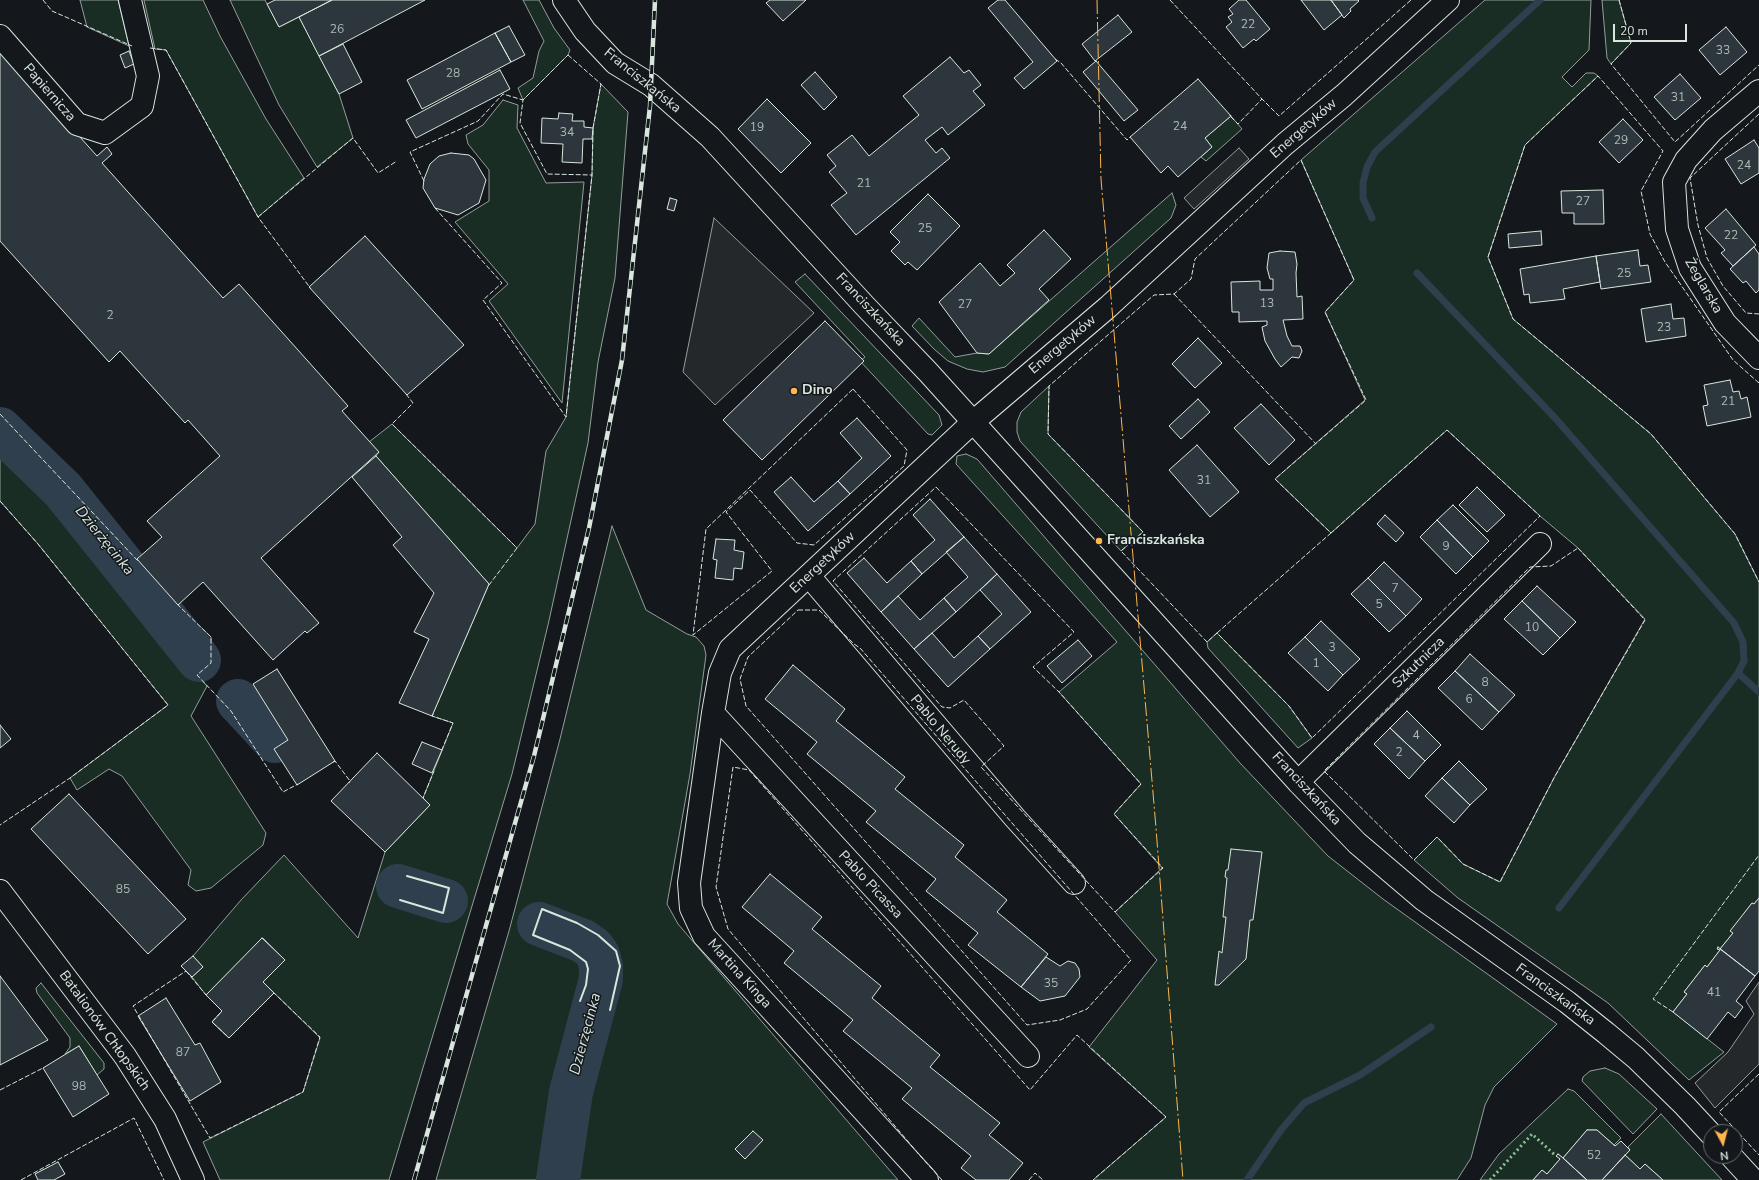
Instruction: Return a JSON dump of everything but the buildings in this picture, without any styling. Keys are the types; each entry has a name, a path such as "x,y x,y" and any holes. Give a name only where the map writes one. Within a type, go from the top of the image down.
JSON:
{"street":[{"name":"Papiernicza","path":"0,36 77,124 105,133 142,106 148,76 130,0"},
{"name":"Franciszkańska","path":"564,0 585,31 615,62 651,85 710,136 973,422 1298,782 1357,843 1424,900 1567,1002 1636,1058 1703,1125"},
{"name":"Energetyków","path":"713,713 720,674 730,649 973,422 1108,307 1286,144 1349,90 1448,0"},
{"name":"Żeglarska","path":"1755,348 1725,323 1690,268 1678,229 1674,182 1686,160 1713,130 1759,91"},
{"name":"Szkutnicza","path":"1298,782 1540,544"},
{"name":"Pablo Nerudy","path":"809,576 1015,818 1074,883"},
{"name":"Pablo Picassa","path":"713,713 1028,1056"},
{"name":"Martina Kinga","path":"713,713 689,883 691,908 704,936 927,1180"},
{"name":"Batalionów Chłopskich","path":"0,891 126,1056 165,1119 193,1180"},
{"path":"1738,1164 1753,1180"}],"green space":[{"path":"80,0 118,0 129,46 87,27"},
{"path":"144,0 203,0 220,36 266,119 304,178 258,217 166,50 155,49"},
{"path":"230,0 265,0 279,27 299,17 339,94 353,138 317,167 279,105"},
{"path":"523,0 539,0 554,28 570,50 568,55 523,100 518,88 533,78 539,51 544,41"},
{"path":"1485,0 1591,0 1589,50 1562,77 1572,87 1586,73 1594,73 1598,76 1525,145 1488,257 1513,319 1651,434 1735,534 1759,582 1759,898 1754,904 1752,903 1731,931 1733,933 1720,949 1718,949 1720,950 1707,967 1705,965 1684,992 1687,994 1673,1012 1724,1052 1689,1080 1608,1003 1458,898 1414,860 1437,837 1463,864 1500,882 1555,776 1645,619 1578,548 1540,516 1447,430 1331,533 1275,479 1365,400 1325,312 1354,280 1301,160"},
{"path":"1602,0 1619,0 1631,43 1611,64 1607,58"},
{"path":"601,84 628,112 615,278 598,362 588,443 548,625 512,774 389,1180 220,1180 203,1142 303,1092 320,1038 263,982 285,960 263,938 206,995 192,977 203,967 193,956 241,900 284,855 358,938 385,852 430,805 423,798 453,723 432,716 489,584 376,456 379,452 369,442 392,424 517,548 535,524 546,451 566,417 592,175 593,128"},
{"path":"503,100 518,105 517,128 546,183 584,182 562,403 489,301 508,284 455,222 489,201 489,170 468,144 466,135 483,125"},
{"path":"1231,116 1242,129 1206,161 1201,157 1212,147 1205,138"},
{"path":"1172,193 1176,205 1171,218 1005,367 983,372 967,369 948,361 912,326 919,318 955,357 977,353 989,354"},
{"path":"805,274 939,415 942,425 932,435 928,434 860,361 865,357 795,282"},
{"path":"1049,386 1048,434 1143,532 1121,551 1020,441 1017,432 1017,422 1021,412"},
{"path":"0,414 178,605 211,637 211,663 197,675 207,686 191,716 266,833 263,845 211,888 196,891 188,885 191,870 122,776 109,769 77,790 70,778 168,705 38,544 0,501"},
{"path":"966,454 977,459 1240,763 1328,856 1383,899 1557,1024 1494,1087 1485,1105 1471,1158 1457,1180 1093,1180 1166,1117 1089,1047 1157,960 1115,912 1162,868 1114,814 1141,784 1059,692 1117,642 956,464 957,456"},
{"path":"612,526 646,610 687,634 696,637 704,646 706,655 690,774 667,904 678,924 898,1180 436,1180 509,931 560,739"},
{"path":"1217,633 1289,706 1312,738 1298,748 1208,648 1207,642"},
{"path":"41,983 104,1063 104,1069 97,1075 79,1046 65,1054 70,1047 70,1038 37,993 36,988"},
{"path":"1605,1068 1619,1074 1657,1109 1633,1134 1582,1081 1583,1077 1590,1071"},
{"path":"1568,1089 1574,1091 1621,1138 1614,1145 1597,1130 1587,1130 1563,1158 1558,1154 1560,1159 1547,1174 1542,1170 1533,1180 1480,1180 1499,1154"},
{"path":"1661,1114 1703,1159 1703,1164 1707,1164 1722,1180 1663,1180 1645,1164 1640,1169 1625,1155 1630,1150 1628,1147"}],"shaded area":[{"path":"1239,148 1249,159 1194,209 1184,198"},
{"path":"714,218 814,313 715,405 683,372"},
{"path":"1759,982 1759,1064 1715,1108 1695,1083 1728,1052 1754,1014 1746,1001"}],"waterway":[{"path":"1372,218 1363,198 1363,183 1367,167 1375,152 1540,0"},
{"path":"1417,273 1556,419 1734,623 1743,642 1744,661 1738,673 1559,908"},
{"name":"Dzierżęcinka","path":"0,429 63,490 199,660"},
{"path":"1738,673 1759,692"},
{"name":"Dzierżęcinka","path":"238,701 275,741"},
{"name":"Dzierżęcinka","path":"398,886 446,901"},
{"name":"Dzierżęcinka","path":"539,924 583,941 593,948 598,955 601,966 601,979 571,1092 558,1180"},
{"path":"1247,1180 1281,1130 1304,1103 1360,1075 1431,1027"}],"railway":[{"path":"414,1180 534,756 589,528 622,360 650,106 655,0"}],"hedge":[{"path":"1490,1180 1532,1134 1556,1156"}],"fence":[{"path":"43,0 52,11 132,46"},
{"path":"1170,0 1262,99 1238,124 1229,115"},
{"path":"1261,98 1279,116 1411,0"},
{"path":"1619,0 1631,43 1611,64 1675,142 1759,65"},
{"path":"150,48 166,50 258,217 311,289"},
{"path":"568,55 601,84 593,128 592,175 547,174 520,123 523,100 568,55"},
{"path":"1055,59 1061,63 1127,140 1131,136"},
{"path":"1759,383 1733,360 1665,262 1650,234 1641,191 1663,151 1598,76 1525,145 1488,257 1513,319 1651,434 1735,534 1759,582"},
{"path":"424,181 410,152 478,121 503,94 523,100"},
{"path":"1759,114 1690,178 1698,225 1707,258 1723,286 1746,313 1759,314"},
{"path":"258,217 353,138 378,173 397,161"},
{"path":"1301,160 1354,280 1325,312 1366,400 1275,479 1331,533 1447,430 1540,516 1312,738 1289,706 1217,633 1207,642 1121,551 1143,532 1048,434 1049,386 1154,295 1174,294 1191,279 1195,259 1301,160"},
{"path":"435,208 502,283 483,300 566,417 592,175"},
{"path":"1174,294 1316,444"},
{"path":"853,389 907,450 904,466 814,545 797,543 750,490 726,512 772,571 693,635 706,529 853,389"},
{"path":"406,394 413,403 392,424 517,548 489,585"},
{"path":"0,414 138,561"},
{"path":"936,487 1074,632 1033,667 1059,692 1141,784 1114,814 1163,868 1115,912 981,767 1004,746 964,700 950,708 942,707 833,581 936,487"},
{"path":"0,501 38,544 168,705 70,778 0,825"},
{"path":"1217,633 1331,533"},
{"path":"1578,548 1645,620 1555,776 1500,882 1463,864 1437,837 1414,860 1324,771 1530,567 1551,566 1578,548"},
{"path":"177,604 211,637 211,663 197,675 231,711 283,792 298,784"},
{"path":"798,610 819,610 860,648 1131,960 1087,1009 1060,1020 1027,1025 746,706 740,679 748,657 798,610"},
{"path":"433,714 432,716 453,723 441,752"},
{"path":"333,762 335,761 350,781 349,783"},
{"path":"942,1180 728,929 716,887 733,767 749,770 1030,1090 1077,1035 1166,1117 1093,1180"},
{"path":"425,800 423,798 434,771"},
{"path":"1673,1012 1653,999 1759,855"},
{"path":"186,971 222,1011 212,1022 229,1038 274,993 320,1037 303,1092 210,1138 133,1006 186,971"},
{"path":"0,1090 43,1068"},
{"path":"1759,1074 1719,1112 1759,1155"},
{"path":"21,1180 134,1118 164,1180"},
{"path":"1029,1180 1035,1173 1043,1180"}],"wall":[{"path":"400,900 443,913 449,888 407,876"},
{"path":"580,1001 586,985 588,969 586,962 570,950 533,935 542,909 577,923 598,935 616,951 620,966 610,1010"}],"power":[{"path":"1097,0 1101,179 1156,828 1183,1180"}],"place":[{"name":"Dino","path":"794,391"},
{"name":"Franciszkańska","path":"1099,541"}]}
